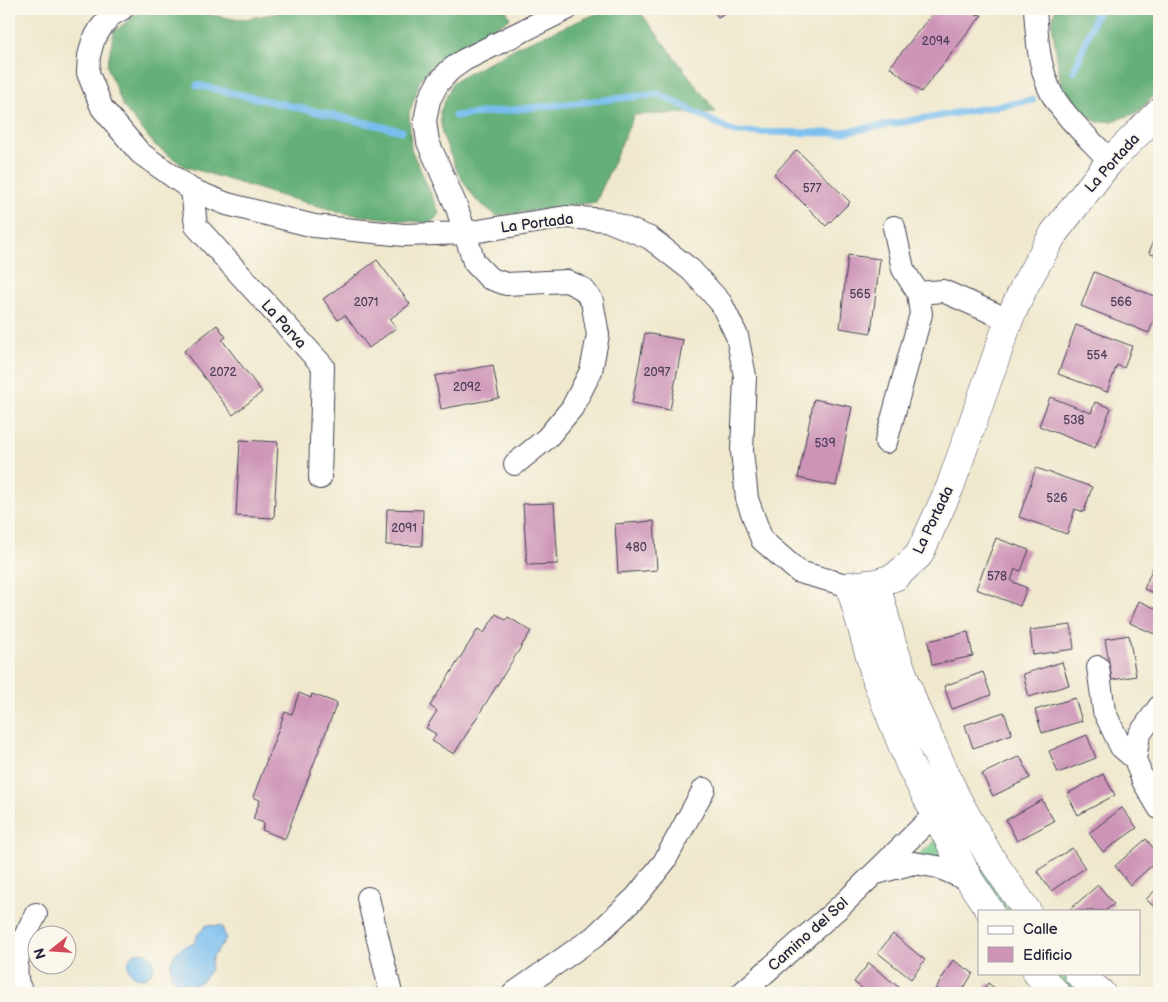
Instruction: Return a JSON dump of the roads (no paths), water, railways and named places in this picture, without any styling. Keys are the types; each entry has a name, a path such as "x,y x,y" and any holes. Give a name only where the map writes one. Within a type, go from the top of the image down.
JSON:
{"street":[{"name":"La Portada","path":"122,9 111,16 93,41 89,56 88,73 102,108 140,153 192,190 227,204 314,226 404,234 466,233 566,217 606,220 650,238 691,270 721,303 737,336 745,376 742,451 746,499 762,540 799,572 850,586 876,583 895,577 918,555 950,488 1009,320 1025,285 1054,233 1110,161 1159,112"},
{"path":"515,464 547,438 572,408 591,371 598,334 592,301 583,289 568,281 506,284 489,278 474,262 466,233 428,142 425,121 429,100 438,83 450,70 464,60 567,9"},
{"path":"1035,9 1039,56 1050,89 1069,117 1110,161"},
{"name":"La Parva","path":"192,190 196,226 323,366 320,478"},
{"path":"886,442 921,314 918,293 903,269 894,227"},
{"path":"918,293 943,291 1009,320"},
{"path":"876,583 892,643 915,707 970,881 989,910"},
{"path":"850,586 877,682 910,765 990,857 1026,910"},
{"path":"1098,667 1104,712 1121,747 1135,759"},
{"path":"1159,707 1139,734 1135,759 1143,781 1159,808"},
{"path":"514,993 594,937 636,897 664,862 704,789"},
{"name":"Camino del Sol","path":"742,993 843,904 946,806"},
{"name":"Camino del Sol","path":"874,874 914,863 938,867 970,881"},
{"path":"368,898 391,993"},
{"path":"22,993 17,978 18,954 26,932 36,914"},
{"path":"1038,974 1056,993"},
{"path":"1079,974 1101,993"}],"water":[{"path":"207,925 222,926 226,939 212,958 210,971 201,982 189,986 176,982 171,975 171,962 175,954 184,946 194,944 198,934"},
{"path":"141,952 150,956 154,965 150,974 141,978 132,974 128,965 132,956"}],"waterway":[{"path":"1074,72 1098,9"},
{"path":"197,85 402,131"},
{"path":"455,116 659,94 734,132 838,133 1033,100"}]}
